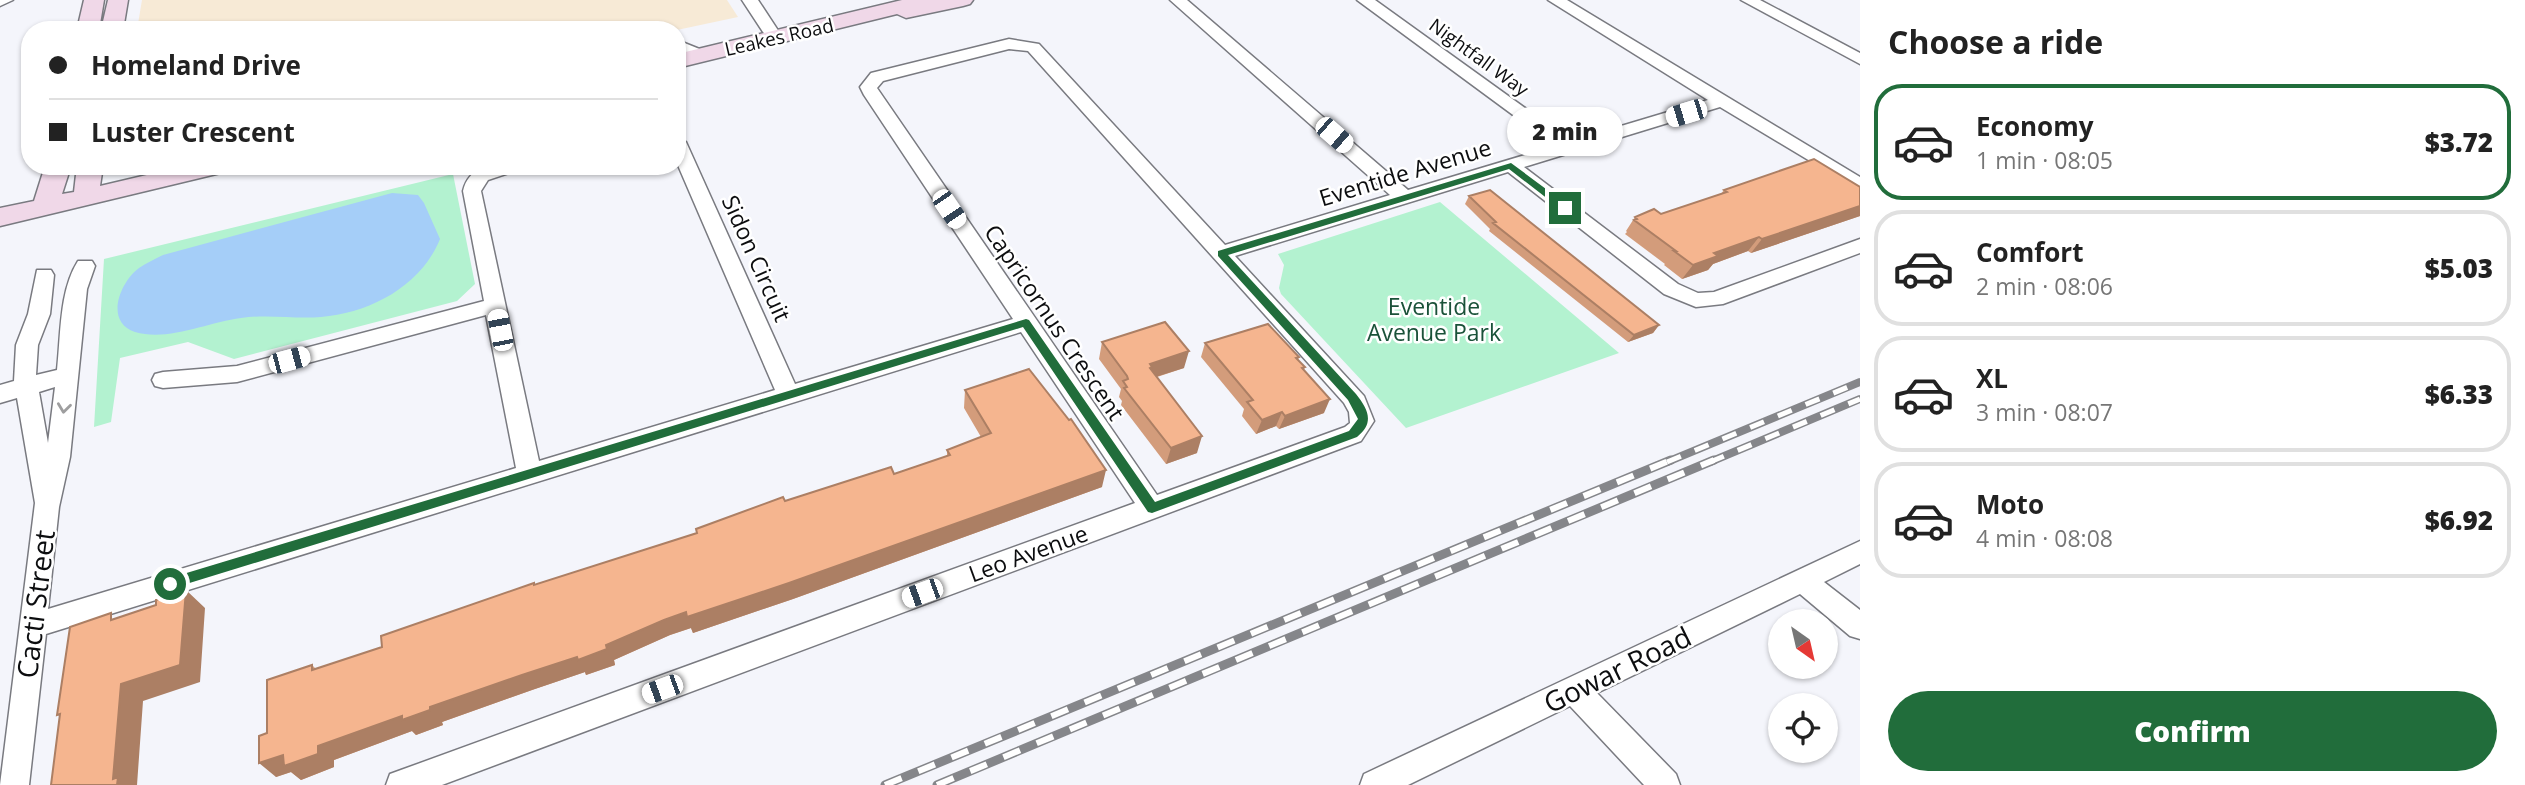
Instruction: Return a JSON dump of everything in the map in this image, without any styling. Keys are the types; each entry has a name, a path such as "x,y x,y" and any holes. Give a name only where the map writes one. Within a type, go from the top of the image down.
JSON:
{"main road":[{"path":"90,21 94,0"},
{"path":"114,21 118,0"},
{"name":"Leakes Road","path":"686,59 928,0"},
{"name":"Leakes Road","path":"856,19 963,0"},
{"path":"45,206 55,175"},
{"path":"86,197 89,175"},
{"path":"0,217 181,175"}],"street":[{"path":"750,0 775,38"},
{"path":"1178,0 1405,198"},
{"name":"Nightfall Way","path":"1365,0 1569,148"},
{"path":"1561,3 1588,0"},
{"path":"1749,0 1860,59"},
{"path":"1561,3 1860,186"},
{"name":"Capricornus Crescent","path":"1152,508 868,86 877,77 1004,45 1015,43 1033,47 1221,253"},
{"name":"Leakes Road","path":"686,49 701,55"},
{"name":"Eventide Avenue","path":"1221,253 1723,101"},
{"name":"Sidon Circuit","path":"686,162 788,394"},
{"path":"1511,166 1671,289 1696,300 1716,299 1860,246"},
{"path":"485,175 472,187 529,473"},
{"name":"Leo Avenue","path":"401,785 1353,434 1360,429 1364,419 1362,410 1352,397 1221,253"},
{"name":"Cacti Street","path":"13,785 47,507 58,457 77,289 85,266"},
{"name":"Cacti Street","path":"44,275 34,326 27,345 25,387 47,507"},
{"path":"163,380 237,374 495,305"},
{"path":"32,626 1026,323"},
{"path":"0,394 68,375"},
{"name":"Gowar Road","path":"1375,785 1860,552"},
{"path":"1802,580 1860,627"},
{"path":"1574,689 1665,785"}],"shaded area":[{"path":"142,0 727,0 738,17 686,28 686,21 138,21"}],"green space":[{"path":"453,175 475,284 457,301 234,359 188,342 120,358 111,422 94,427 104,259"},
{"name":"Eventide Avenue Park","path":"1440,202 1619,353 1406,428 1281,294 1279,288 1284,265 1278,254"}],"water":[{"path":"392,193 418,195 440,239 431,256 407,283 375,303 358,310 321,317 241,318 161,335 135,332 125,327 120,320 118,302 126,282 139,268 163,255"}],"building":[{"path":"1814,159 1860,187 1860,206 1762,239 1759,237 1714,253 1718,256 1693,265 1634,220 1637,219 1635,217 1654,209 1661,214"},
{"path":"1490,190 1659,325 1634,335 1493,223 1496,222 1469,196"},
{"path":"1165,322 1189,351 1150,364 1150,368 1202,436 1171,448 1124,388 1127,387 1123,381 1128,379 1127,376 1102,342"},
{"path":"1268,324 1299,357 1296,358 1305,367 1302,368 1330,399 1285,416 1282,412 1262,420 1247,402 1253,400 1205,343"},
{"path":"1029,369 1069,420 1071,419 1106,470 789,583 687,617 686,612 606,645 607,649 578,660 577,657 522,675 430,707 430,710 402,720 402,716 318,746 318,754 284,766 283,755 259,763 259,736 267,733 267,680 312,665 312,670 382,647 381,636 534,583 697,533 696,529 783,497 785,501 891,467 894,474 950,455 947,450 991,433 965,390"},
{"path":"186,590 180,665 121,684 113,779 118,777 117,785 51,785 60,714 57,715 70,627 111,613 111,620 156,605 156,600"}],"railway":[{"path":"1667,462 1860,382"},
{"path":"1710,462 1860,399"},
{"path":"885,785 1671,460"},
{"path":"937,785 1714,460"}],"route":[{"path":"170,584 1026,323 1152,508 1353,434 1360,429 1364,419 1362,410 1352,397 1221,253 1511,166 1565,208"}]}
